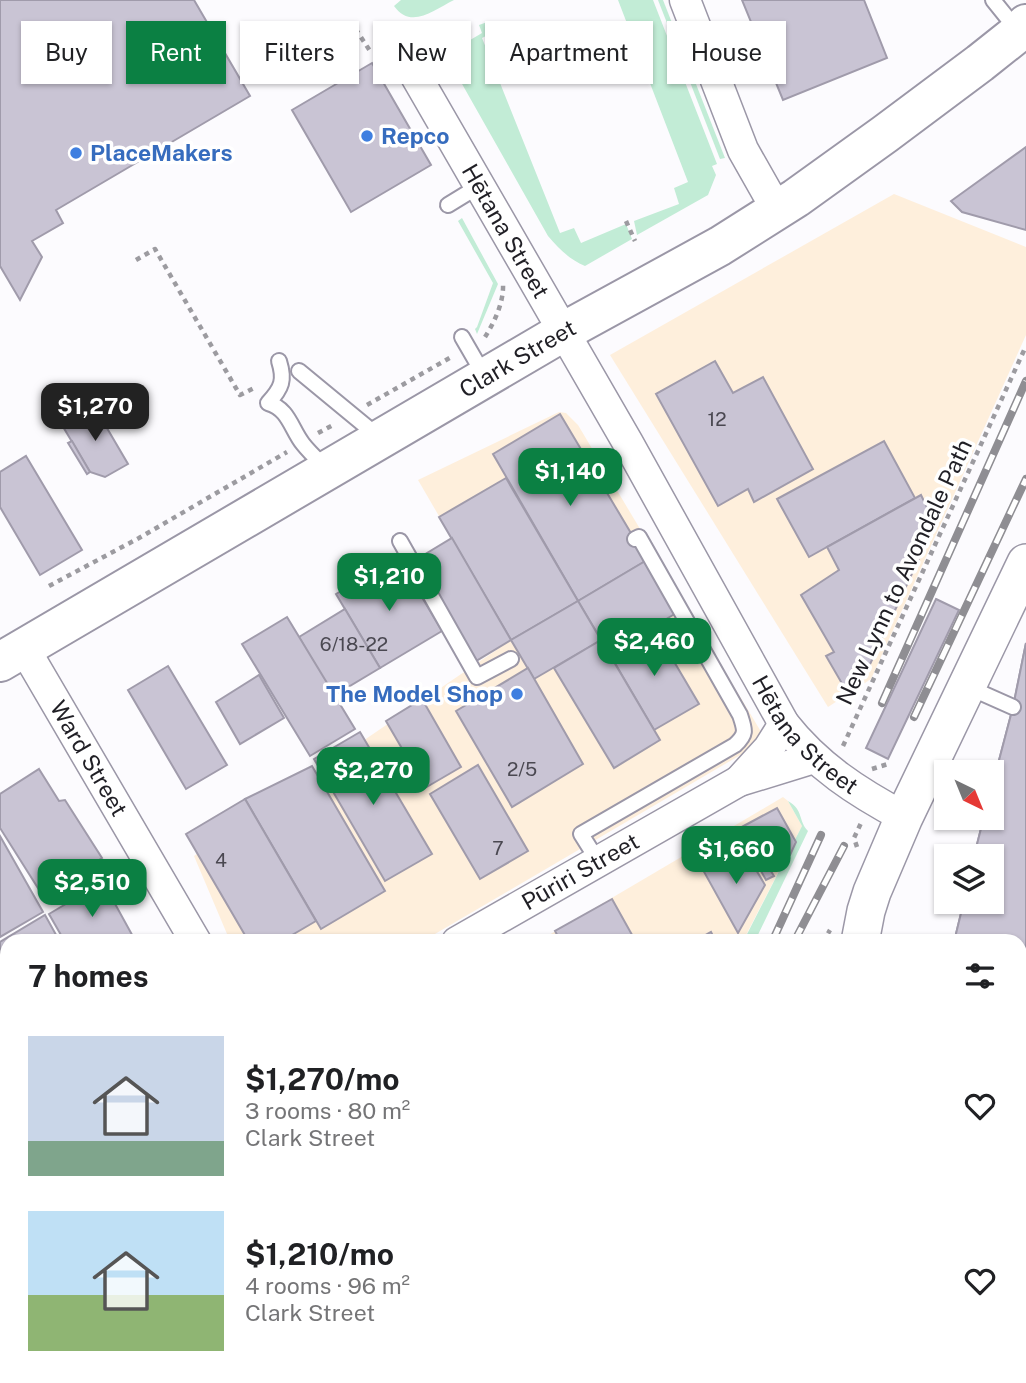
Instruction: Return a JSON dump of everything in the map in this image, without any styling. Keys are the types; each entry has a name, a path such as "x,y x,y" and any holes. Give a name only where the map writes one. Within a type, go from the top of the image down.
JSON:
{"main road":[{"name":"Clark Street","path":"12,655 315,456 381,439 472,354 563,332 720,246 777,210 898,125 1024,30"}],"street":[{"path":"685,0 743,150 777,210"},
{"name":"Hētana Street","path":"408,84 479,186 628,443 784,724 799,742 827,755 831,773 904,817"},
{"path":"862,934 872,892 904,817 1026,563"},
{"name":"Ward Street","path":"12,655 191,934"},
{"name":"Pūriri Street","path":"739,781 769,748 784,724"},
{"name":"Pūriri Street","path":"471,934 739,781 827,755"}],"lane":[{"path":"993,0 1024,30"},
{"path":"448,205 479,186"},
{"path":"279,361 283,373 281,385 268,403 277,406 286,415 315,456"},
{"path":"299,371 381,439"},
{"path":"598,861 581,834 735,745 742,739 745,730 740,715 639,537 635,539"},
{"path":"400,541 477,677 511,659"},
{"path":"966,687 1013,707"}],"path":[{"path":"626,221 635,241"},
{"path":"136,260 155,249 240,395 263,385"},
{"path":"49,586 150,531 315,456 351,414 472,354 494,321 502,299 504,285 497,273"},
{"name":"New Lynn to Avondale Path","path":"827,755 1026,346"},
{"path":"869,770 891,763 888,771"}],"shaded area":[{"path":"894,194 1026,247 1026,335 871,679 828,707 610,355"},
{"path":"559,412 566,413 578,425 766,740 435,934 227,934 194,856 511,640 418,480"},
{"path":"783,797 802,826 747,934 551,934"}],"green space":[{"path":"401,0 454,0 423,16 408,17 394,6"},
{"path":"618,0 653,0 667,36 667,84 686,84 717,164 712,166 716,175 708,195 637,235 634,221 679,204 674,188 688,182 650,84 653,84 653,21 626,21"},
{"path":"658,0 663,0 671,21 667,23"},
{"path":"485,23 485,36 482,38 485,46 485,84 500,84 560,233 574,228 581,243 626,224 632,239 585,266 565,253 548,236 462,84 471,84 471,40 482,33 479,25"},
{"path":"691,84 696,84 725,158 720,159"},
{"path":"462,218 498,284 477,334 475,329 493,283 458,221"},
{"path":"788,801 799,812 808,831 758,934 747,934 802,826"}],"building":[{"name":"PlaceMakers","path":"0,0 194,0 206,21 126,21 126,84 226,84 226,55 240,79 240,84 243,84 250,96 56,210 63,223 32,241 42,257 20,300 0,266"},
{"path":"742,0 864,0 887,58 783,100 776,84 786,84 786,21 751,21"},
{"path":"372,63 373,84 384,84 431,165 351,212 292,110 336,84 359,84 359,71"},
{"path":"1026,147 1026,230 962,212 951,201"},
{"path":"715,361 733,393 763,377 813,469 754,502 748,489 718,506 656,394"},
{"path":"94,406 128,464 105,477 90,472 62,425"},
{"path":"560,414 647,560 578,601 493,454"},
{"path":"72,441 90,472 87,474 68,443"},
{"path":"884,441 915,498 809,557 777,499"},
{"path":"26,456 82,550 40,575 0,507 0,472"},
{"path":"506,478 578,601 511,640 439,517"},
{"path":"921,495 935,524 865,675 844,687 826,656 834,652 801,595 839,570 827,547"},
{"path":"452,538 511,640 476,661 417,559"},
{"path":"398,557 442,631 380,668 336,594"},
{"path":"647,560 678,612 609,653 578,601"},
{"path":"936,599 959,610 888,759 866,748"},
{"path":"578,601 601,640 534,679 511,640"},
{"path":"345,609 380,668 333,696 299,637"},
{"path":"287,617 355,729 310,756 242,644"},
{"path":"653,626 699,704 654,730 609,653"},
{"path":"601,640 660,740 614,768 554,668"},
{"path":"1026,643 1026,934 956,934 961,914 1004,914 1004,844 977,844 981,830 1004,830 1004,760 999,760"},
{"path":"1026,643 1026,934 956,934 961,914 1004,914 1004,844 977,844 981,830 1004,830 1004,760 999,760"},
{"path":"168,666 227,765 186,789 128,690"},
{"path":"528,668 583,764 512,807 456,711"},
{"path":"259,675 284,718 240,744 216,702"},
{"path":"422,699 461,767 425,788 386,721"},
{"path":"360,732 432,854 385,881 314,759"},
{"path":"478,765 528,851 480,879 430,794"},
{"path":"312,766 385,891 321,929 245,799"},
{"path":"39,769 59,801 65,800 102,858 43,896 0,828 0,794"},
{"path":"245,799 316,921 294,934 244,934 186,834"},
{"path":"777,808 796,842 790,855 769,868 774,876 766,880 738,829"},
{"path":"0,836 43,912 5,934 0,934"},
{"path":"743,848 765,885 738,933 703,870"},
{"path":"103,882 132,934 60,934 49,914"},
{"path":"612,899 632,934 557,934 555,931"},
{"path":"45,915 56,934 13,934"}],"railway":[{"path":"882,703 1026,381"},
{"path":"914,717 1026,479"},
{"path":"776,934 821,835"},
{"path":"798,934 844,846"}],"place":[{"name":"Repco","path":"367,136"},
{"name":"PlaceMakers","path":"76,153"},
{"name":"The Model Shop","path":"517,694"}]}
